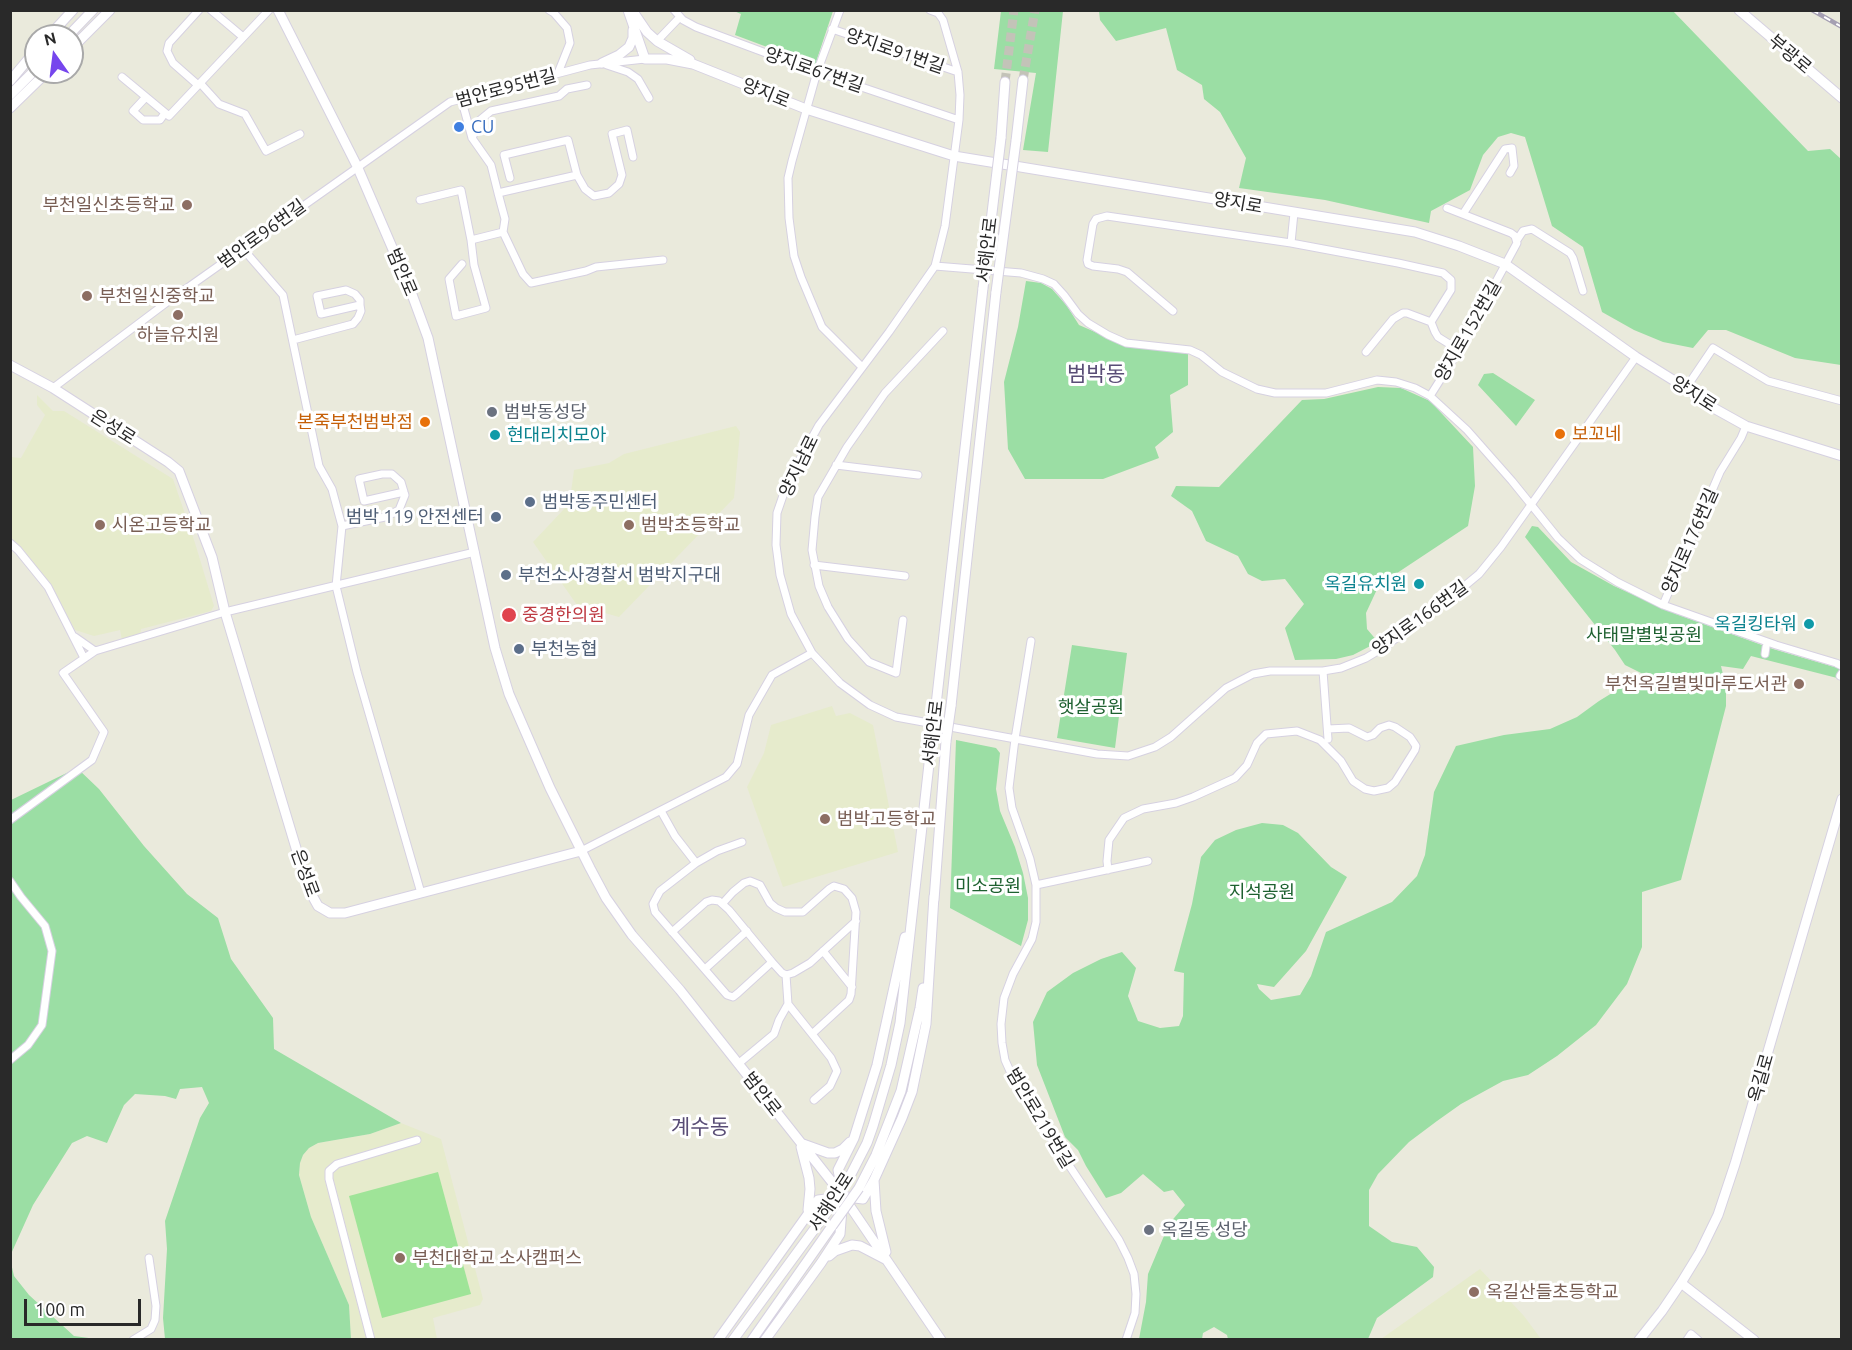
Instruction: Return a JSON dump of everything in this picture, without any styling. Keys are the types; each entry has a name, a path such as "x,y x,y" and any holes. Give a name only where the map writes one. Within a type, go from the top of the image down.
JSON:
{"street":[{"path":"60,24 73,10"},
{"path":"80,24 93,10"},
{"path":"84,36 110,10"},
{"path":"199,10 169,43 166,51 172,63 199,84 219,104 245,114 266,151 300,134"},
{"path":"212,10 243,37"},
{"path":"122,77 169,116 269,10"},
{"name":"범안로","path":"278,10 357,166 428,338 495,648 522,727 581,851 606,898 632,935 680,990 843,1197 941,1340"},
{"path":"549,10 567,28 570,43 558,74"},
{"path":"630,10 645,59"},
{"path":"630,10 657,41 717,74"},
{"name":"양지로91번길","path":"840,10 817,72 788,178 789,218 794,256 822,327 862,367"},
{"name":"양지남로","path":"930,10 938,13 943,20 958,72 959,120 945,226 935,266 819,425 802,454 788,481 777,513 776,545 780,575 791,614 812,653 840,683 870,705 896,717 1014,739"},
{"name":"부광로","path":"1739,10 1842,98"},
{"path":"657,41 677,14"},
{"name":"양지로67번길","path":"677,14 696,27 817,72 959,120"},
{"path":"602,63 629,47 633,38 633,25"},
{"name":"양지로91번길","path":"832,29 958,72"},
{"name":"범안로95번길","path":"357,166 450,102 602,63 645,59"},
{"name":"양지로","path":"645,59 667,59 693,63 806,109 954,156 1415,232 1459,246 1505,264 1636,357 1710,406 1746,426 1842,456"},
{"path":"602,63 628,72 638,79 649,98"},
{"path":"10,81 24,64"},
{"name":"서해안로","path":"752,1340 859,1188 880,1147 906,1071 920,1008 934,896 946,741 996,292 1023,80"},
{"path":"10,95 24,81"},
{"name":"서해안로","path":"733,1340 849,1178 870,1134 891,1065 903,1002 1001,138 1005,82"},
{"path":"10,108 35,84"},
{"path":"472,138 480,120 491,111 559,96 567,89 587,84"},
{"path":"146,97 133,111 143,120 160,120 165,113"},
{"path":"461,98 472,138 491,165 505,219 503,232 524,274 531,283 596,267 663,260"},
{"path":"510,178 504,155 568,140 577,175 585,189 594,195 609,193 619,184 622,176 612,134 627,130 633,157"},
{"path":"1463,214 1505,149 1512,148 1514,166 1510,173"},
{"name":"범안로96번길","path":"52,388 357,166"},
{"path":"498,193 577,175"},
{"path":"420,200 461,190 474,265 486,308 456,316 448,279 462,264"},
{"path":"1447,208 1511,233 1517,240 1523,231 1532,229 1569,253 1573,258 1583,291"},
{"path":"1291,243 1294,213"},
{"path":"1173,311 1127,272 1088,264 1093,224 1096,219 1107,216 1291,243 1398,262 1443,273 1451,280 1451,290 1431,322"},
{"path":"471,240 503,232"},
{"name":"양지로152번길","path":"1430,396 1459,350 1516,248 1517,240"},
{"path":"243,249 283,295 319,466 332,489 342,526 336,586 357,672 421,893"},
{"path":"935,266 1021,273 1043,279 1054,284 1088,323 1108,334 1126,343 1190,350 1201,354 1222,372 1257,389 1275,393 1326,393 1377,380 1396,382 1430,396"},
{"path":"293,340 353,324 358,318 360,305 360,300 355,294 346,290 316,296 321,314 360,305"},
{"path":"1366,352 1393,319 1407,313 1431,322 1438,337 1459,350"},
{"path":"903,620 896,673 869,662 848,639 828,607 819,586 814,565 812,550 818,496 836,465 885,393 943,331"},
{"path":"1686,388 1713,348 1768,381 1842,400"},
{"name":"양지로166번길","path":"1014,739 1097,754 1128,756 1155,747 1171,738 1212,700 1240,680 1253,674 1270,670 1341,668 1366,658 1386,646 1461,589 1489,562 1636,357"},
{"name":"은성로","path":"10,364 52,388 179,471 207,543 225,612 308,888 314,902 324,911 337,914 581,851"},
{"name":"양지로176번길","path":"1430,396 1467,430 1558,538 1580,559 1617,582 1663,604 1720,472 1746,426"},
{"path":"836,465 918,475"},
{"path":"342,526 386,517 399,510 405,495 401,482 392,474 359,479 364,501 404,492"},
{"path":"10,543 48,587 84,658"},
{"path":"10,820 92,760 104,732 63,673 95,651 225,612 475,552"},
{"path":"814,565 905,576"},
{"path":"1663,604 1776,645 1840,664"},
{"path":"72,635 95,651"},
{"name":"범안로219번길","path":"1031,641 1014,739 1010,800 1030,859 1036,885 1034,931 1010,982 1002,1007 1001,1034 1008,1068 1018,1089 1119,1240 1128,1258 1136,1284 1136,1303 1133,1322 1126,1340"},
{"path":"581,851 726,777 737,764 749,715 772,675 812,653"},
{"path":"1323,670 1328,739"},
{"path":"1108,870 1107,850 1110,840 1124,818 1143,809 1176,803 1193,797 1235,778 1247,765 1257,742 1266,734 1286,730 1297,731 1320,740 1341,761 1353,781 1365,789 1374,791 1388,788 1395,782 1416,746 1410,737 1389,725 1367,737 1349,728 1328,729"},
{"name":"옥길로","path":"1639,1340 1681,1282 1709,1233 1727,1190 1842,799"},
{"path":"661,811 675,836 696,863"},
{"path":"742,842 717,851 696,863 660,891 653,904 655,912 727,995 733,997 772,962"},
{"path":"1036,885 1148,861"},
{"path":"10,881 45,926 52,951 42,1025 28,1045 10,1060"},
{"path":"723,903 733,892 750,881 760,885 770,903 785,912 803,912 834,886 840,886 852,898 856,921 852,987 849,1000 812,1034"},
{"path":"765,1340 840,1233 843,1197 838,1170 854,1138 877,1065 914,894"},
{"path":"718,1340 818,1200 843,1197 863,1198 874,1180 902,1118 919,1064 926,1024 934,896"},
{"path":"672,932 706,902 712,900 723,903 772,962 786,975"},
{"path":"786,975 801,968 856,921"},
{"path":"705,969 747,932"},
{"path":"823,951 852,987"},
{"path":"738,1064 774,1034 788,1004 786,975"},
{"path":"788,1004 831,1058 837,1071 830,1086 814,1100"},
{"path":"800,1142 809,1148 835,1153 843,1149 854,1138"},
{"path":"371,1340 329,1179 329,1171 337,1164 417,1140"},
{"path":"800,1142 809,1178 810,1203 807,1215"},
{"path":"874,1180 876,1211 890,1263"},
{"path":"821,1263 835,1251 852,1245 870,1251 890,1263"},
{"path":"133,1340 151,1329 155,1320 156,1306 149,1258"},
{"path":"1681,1282 1754,1340"},
{"path":"1687,1340 1691,1334 1698,1340"}],"shaded area":[{"name":"시온고등학교","path":"37,395 53,411 64,411 173,479 214,606 211,611 141,629 140,636 122,640 120,630 94,636 75,630 50,585 22,548 11,539 10,457 21,458 45,415 37,405"},
{"name":"범박초등학교","path":"736,426 740,432 734,498 619,617 577,605 533,542 565,508 571,492 574,470 609,463 624,454"},
{"name":"범박고등학교","path":"832,706 836,716 850,713 873,725 898,852 783,887 747,787 764,753 771,725"},
{"name":"부천대학교 소사캠퍼스","path":"401,1123 441,1139 483,1299 480,1305 433,1318 437,1339 351,1339 349,1305 311,1217 299,1175 300,1163 309,1148 318,1143 370,1134"},
{"name":"옥길산들초등학교","path":"1480,1269 1524,1316 1541,1339 1381,1339"}],"green space":[{"path":"734,11 833,11 815,65 735,35 741,14"},
{"path":"1001,11 1063,11 1048,152 1023,150 1036,73 994,69"},
{"path":"1099,11 1673,11 1808,151 1830,149 1841,159 1841,365 1795,358 1726,330 1708,330 1693,348 1663,342 1634,330 1602,312 1583,247 1552,226 1525,137 1511,133 1498,137 1483,155 1470,190 1431,211 1429,223 1325,200 1239,188 1246,158 1220,112 1204,99 1202,85 1177,70 1166,28 1116,41 1100,20"},
{"path":"1026,281 1041,283 1052,289 1067,306 1079,325 1125,345 1188,354 1188,385 1170,395 1173,432 1155,447 1159,458 1103,479 1025,479 1008,449 1004,382 1018,327"},
{"path":"1493,373 1535,400 1516,426 1478,385 1484,374"},
{"path":"1378,387 1401,388 1430,401 1473,447 1475,486 1468,526 1379,585 1366,613 1367,629 1378,642 1353,655 1336,659 1295,660 1285,628 1304,604 1285,579 1262,581 1248,574 1238,556 1206,541 1192,511 1171,496 1176,486 1219,487 1302,400 1324,399"},
{"path":"1532,526 1538,527 1571,562 1614,586 1676,614 1773,649 1838,668 1841,670 1841,679 1751,656 1743,669 1721,666 1726,687 1726,706 1681,880 1642,892 1642,947 1627,984 1596,1025 1557,1056 1528,1075 1503,1081 1461,1104 1437,1121 1409,1142 1378,1174 1369,1190 1369,1226 1392,1242 1417,1247 1434,1267 1433,1277 1377,1318 1368,1339 1228,1339 1227,1335 1214,1327 1203,1333 1202,1339 1139,1339 1146,1302 1148,1274 1169,1224 1185,1205 1173,1190 1164,1192 1143,1174 1121,1193 1106,1198 1078,1150 1065,1137 1037,1065 1033,1022 1047,992 1073,973 1101,959 1122,952 1136,968 1128,996 1138,1021 1160,1028 1179,1026 1183,1016 1184,973 1174,971 1192,904 1201,857 1215,840 1236,830 1262,823 1283,825 1298,833 1331,867 1347,877 1306,951 1274,987 1257,984 1271,1000 1300,995 1311,976 1326,932 1392,902 1417,876 1425,855 1434,792 1456,746 1504,735 1550,729 1577,717 1643,674 1625,665 1525,537"},
{"name":"햇살공원","path":"1072,645 1127,653 1115,748 1057,738"},
{"name":"미소공원","path":"956,740 996,748 1000,753 996,789 1000,811 1015,847 1028,898 1028,920 1021,946 950,908"},
{"path":"77,768 99,789 144,846 187,894 218,918 231,959 273,1018 274,1049 401,1123 370,1134 318,1143 309,1148 300,1163 299,1175 311,1217 349,1305 351,1339 165,1339 163,1318 167,1249 165,1221 200,1118 209,1103 202,1087 180,1089 176,1099 135,1094 124,1105 107,1143 87,1136 72,1143 33,1205 11,1254 11,800"},
{"path":"438,1172 471,1294 382,1318 349,1196"},
{"path":"11,1263 14,1276 29,1295 74,1336 96,1339 11,1339"}],"tunnel":[{"path":"1005,82 1014,10"},
{"path":"1023,80 1035,10"}],"railway":[{"path":"1812,10 1842,27"}],"place":[{"name":"CU","path":"459,127"},
{"name":"부천일신초등학교","path":"187,205"},
{"name":"부천일신중학교","path":"87,296"},
{"name":"하늘유치원","path":"178,315"},
{"name":"범박동성당","path":"492,412"},
{"name":"본죽부천범박점","path":"425,422"},
{"name":"보꼬네","path":"1560,434"},
{"name":"현대리치모아","path":"495,435"},
{"name":"범박동주민센터","path":"530,502"},
{"name":"범박 119 안전센터","path":"496,517"},
{"name":"시온고등학교","path":"100,525"},
{"name":"범박초등학교","path":"629,525"},
{"name":"부천소사경찰서 범박지구대","path":"506,575"},
{"name":"옥길유치원","path":"1419,584"},
{"name":"중경한의원","path":"509,615"},
{"name":"옥길킹타워","path":"1809,624"},
{"name":"부천농협","path":"519,649"},
{"name":"부천옥길별빛마루도서관","path":"1799,684"},
{"name":"범박고등학교","path":"825,819"},
{"name":"옥길동 성당","path":"1149,1230"},
{"name":"부천대학교 소사캠퍼스","path":"400,1258"},
{"name":"옥길산들초등학교","path":"1474,1292"}],"district":[{"name":"범박동","path":"1096,374"},
{"name":"계수동","path":"700,1127"}],"park label":[{"name":"사태말별빛공원","path":"1644,635"},
{"name":"지석공원","path":"1262,892"}]}
